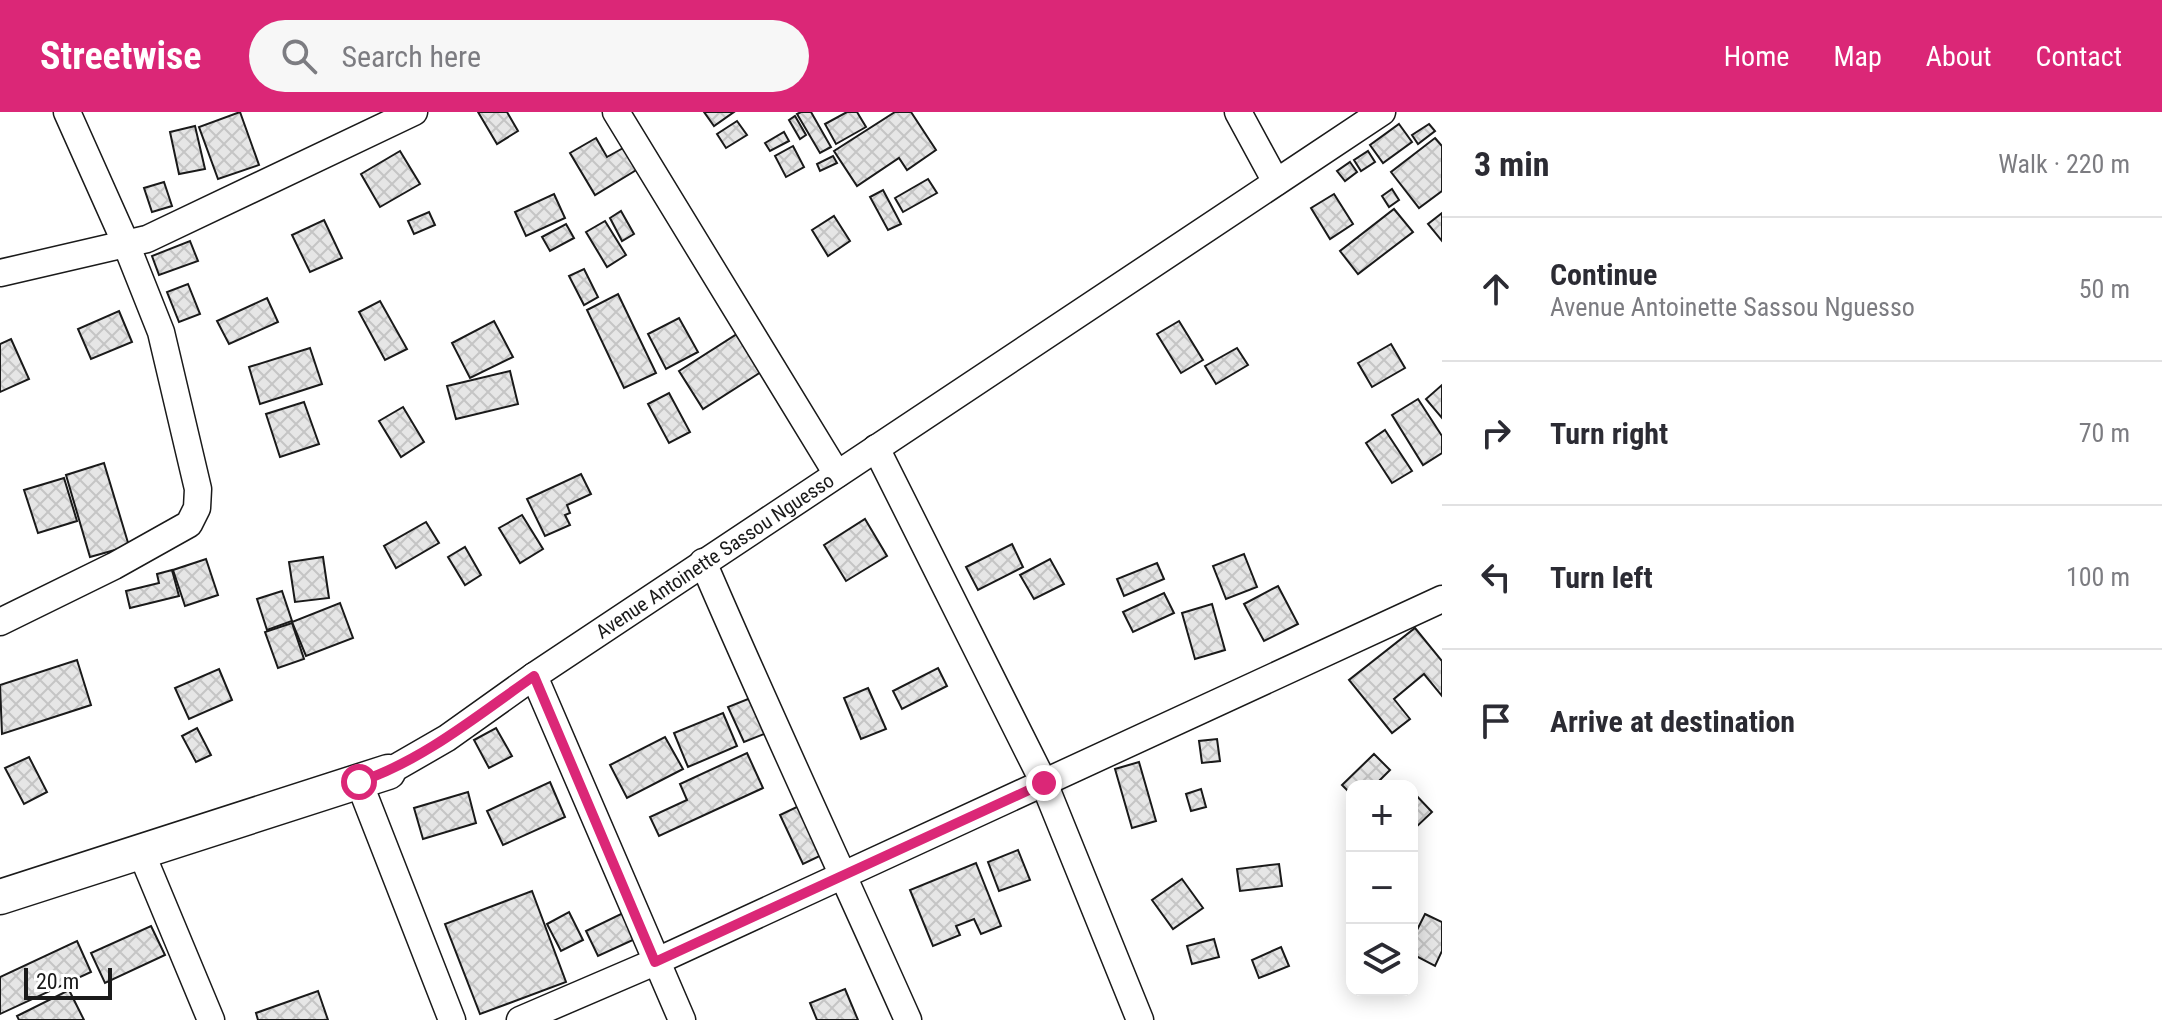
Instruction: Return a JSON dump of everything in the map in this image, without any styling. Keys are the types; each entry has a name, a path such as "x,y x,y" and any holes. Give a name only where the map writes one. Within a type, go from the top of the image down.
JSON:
{"street":[{"path":"0,622 114,566 189,524 197,508 198,489 161,332 67,112"},
{"path":"0,273 147,239 414,112"},
{"path":"616,112 837,474"},
{"path":"1238,112 1276,182"},
{"name":"Avenue Antoinette Sassou Nguesso","path":"0,897 374,777 447,738 703,562 1382,112"},
{"path":"876,448 1044,783 1140,1020"},
{"path":"703,562 769,717 908,1020"},
{"path":"520,1020 655,962 1442,599"},
{"path":"534,676 682,1020"},
{"path":"374,777 452,1020"},
{"path":"141,852 211,1020"}],"building":[{"path":"240,112 259,165 218,179 199,127"},
{"path":"478,112 507,112 518,131 497,144"},
{"path":"704,112 734,112 714,126"},
{"path":"811,112 831,147 820,153 797,114"},
{"path":"847,112 857,112 866,127 836,144 825,124"},
{"path":"895,112 911,112 936,150 907,170 899,158 857,186 834,151"},
{"path":"795,116 806,135 800,139 789,120"},
{"path":"737,121 747,135 726,148 717,134"},
{"path":"1399,124 1412,142 1383,163 1370,145"},
{"path":"1429,124 1435,131 1418,144 1412,135"},
{"path":"195,126 205,169 179,174 170,132"},
{"path":"784,132 789,141 770,151 765,143"},
{"path":"596,138 607,157 625,147 638,169 595,195 570,153"},
{"path":"1435,138 1442,146 1442,191 1419,208 1391,172"},
{"path":"793,146 804,167 786,177 775,156"},
{"path":"400,151 420,184 380,207 361,174"},
{"path":"1368,151 1375,162 1361,171 1354,160"},
{"path":"833,156 837,163 820,171 817,164"},
{"path":"1350,162 1357,172 1345,181 1337,171"},
{"path":"928,179 937,193 903,212 895,198"},
{"path":"164,182 172,206 152,212 144,188"},
{"path":"1392,189 1399,200 1389,207 1382,196"},
{"path":"883,190 901,224 888,230 870,197"},
{"path":"554,194 565,218 526,236 515,212"},
{"path":"1334,194 1353,224 1330,239 1311,208"},
{"path":"1394,209 1413,232 1358,274 1340,251"},
{"path":"621,211 634,234 622,241 610,218"},
{"path":"429,212 435,225 414,234 408,221"},
{"path":"1442,213 1442,241 1428,224"},
{"path":"834,216 850,241 828,256 812,230"},
{"path":"324,220 342,258 310,272 292,235"},
{"path":"605,221 626,255 607,267 586,232"},
{"path":"566,224 574,238 550,251 542,237"},
{"path":"190,241 198,261 159,275 152,256"},
{"path":"584,269 598,297 584,305 569,276"},
{"path":"188,284 200,314 179,322 167,292"},
{"path":"618,294 656,373 624,388 587,310"},
{"path":"267,298 278,322 229,344 217,321"},
{"path":"380,301 407,349 385,360 359,312"},
{"path":"119,311 132,342 91,359 78,329"},
{"path":"679,318 698,352 666,369 648,334"},
{"path":"494,321 513,357 470,378 452,343"},
{"path":"1179,321 1203,360 1181,373 1157,334"},
{"path":"737,334 761,372 703,409 679,371"},
{"path":"11,339 29,379 0,392 0,344"},
{"path":"1391,344 1405,368 1372,387 1358,363"},
{"path":"310,348 322,384 260,404 249,367"},
{"path":"1237,348 1248,365 1216,384 1205,366"},
{"path":"510,371 518,404 456,419 447,386"},
{"path":"1442,385 1442,418 1426,399"},
{"path":"669,393 690,432 669,443 648,404"},
{"path":"1418,399 1442,436 1442,453 1423,465 1392,415"},
{"path":"304,402 319,444 280,457 266,414"},
{"path":"403,407 424,442 401,457 379,421"},
{"path":"1385,430 1412,471 1392,483 1366,443"},
{"path":"104,463 129,546 90,557 66,475"},
{"path":"581,474 591,494 567,505 570,513 565,515 570,525 545,536 527,499"},
{"path":"64,478 77,521 38,533 24,490"},
{"path":"522,515 543,549 520,563 499,528"},
{"path":"865,519 887,556 846,581 824,545"},
{"path":"426,522 439,543 396,568 384,546"},
{"path":"1012,544 1023,567 978,590 966,567"},
{"path":"465,547 481,575 465,585 448,557"},
{"path":"1244,554 1257,587 1226,599 1213,566"},
{"path":"323,557 329,598 295,602 289,562"},
{"path":"206,559 218,595 185,606 173,570"},
{"path":"1050,559 1064,584 1034,599 1020,575"},
{"path":"1157,563 1164,579 1124,596 1117,579"},
{"path":"172,570 179,596 130,608 126,591 159,583 157,574"},
{"path":"1278,586 1298,624 1264,641 1244,604"},
{"path":"282,591 292,621 267,630 257,599"},
{"path":"1164,593 1174,613 1133,632 1123,612"},
{"path":"340,603 353,638 306,656 292,622"},
{"path":"1212,604 1225,650 1195,659 1182,613"},
{"path":"292,623 304,659 278,668 265,632"},
{"path":"1415,628 1442,661 1442,696 1424,674 1394,699 1410,719 1392,733 1349,680"},
{"path":"77,660 91,705 2,734 0,685"},
{"path":"938,668 947,686 902,709 893,691"},
{"path":"219,669 232,700 189,719 175,688"},
{"path":"868,688 886,729 861,739 844,698"},
{"path":"753,697 769,732 744,742 728,707"},
{"path":"723,713 737,746 688,767 674,733"},
{"path":"197,728 211,755 196,762 182,736"},
{"path":"496,728 512,756 489,768 474,740"},
{"path":"665,737 683,769 627,798 610,765"},
{"path":"1217,739 1220,761 1202,763 1199,741"},
{"path":"747,753 763,788 659,836 650,817 687,800 680,784"},
{"path":"1374,754 1390,770 1380,780 1347,780"},
{"path":"29,757 47,792 24,804 5,768"},
{"path":"1139,762 1156,821 1132,828 1115,769"},
{"path":"550,782 565,817 503,845 487,811"},
{"path":"1201,789 1206,807 1191,811 1186,794"},
{"path":"468,792 476,823 423,839 414,808"},
{"path":"1418,797 1432,812 1418,825"},
{"path":"803,804 826,853 803,864 780,815"},
{"path":"1018,850 1030,880 999,891 988,862"},
{"path":"976,863 1001,926 981,934 974,919 956,926 960,935 933,946 910,890"},
{"path":"1279,864 1282,886 1240,891 1237,869"},
{"path":"1182,879 1203,908 1173,929 1152,900"},
{"path":"532,891 566,982 480,1014 445,924"},
{"path":"569,912 583,940 561,951 547,924"},
{"path":"623,913 635,939 598,956 586,931"},
{"path":"1425,914 1442,922 1442,951 1435,966 1418,957 1418,928"},
{"path":"151,926 165,955 105,983 91,953"},
{"path":"1214,939 1219,957 1192,964 1187,946"},
{"path":"77,941 91,972 0,1014 0,977"},
{"path":"1281,947 1289,966 1259,978 1252,960"},
{"path":"845,989 858,1020 817,1020 810,1003"},
{"path":"69,990 84,1020 19,1020 17,1016"},
{"path":"318,991 328,1020 258,1020 256,1013"}],"route":[{"path":"359,782 388,772 447,738 534,676 655,962 1044,783"}]}
